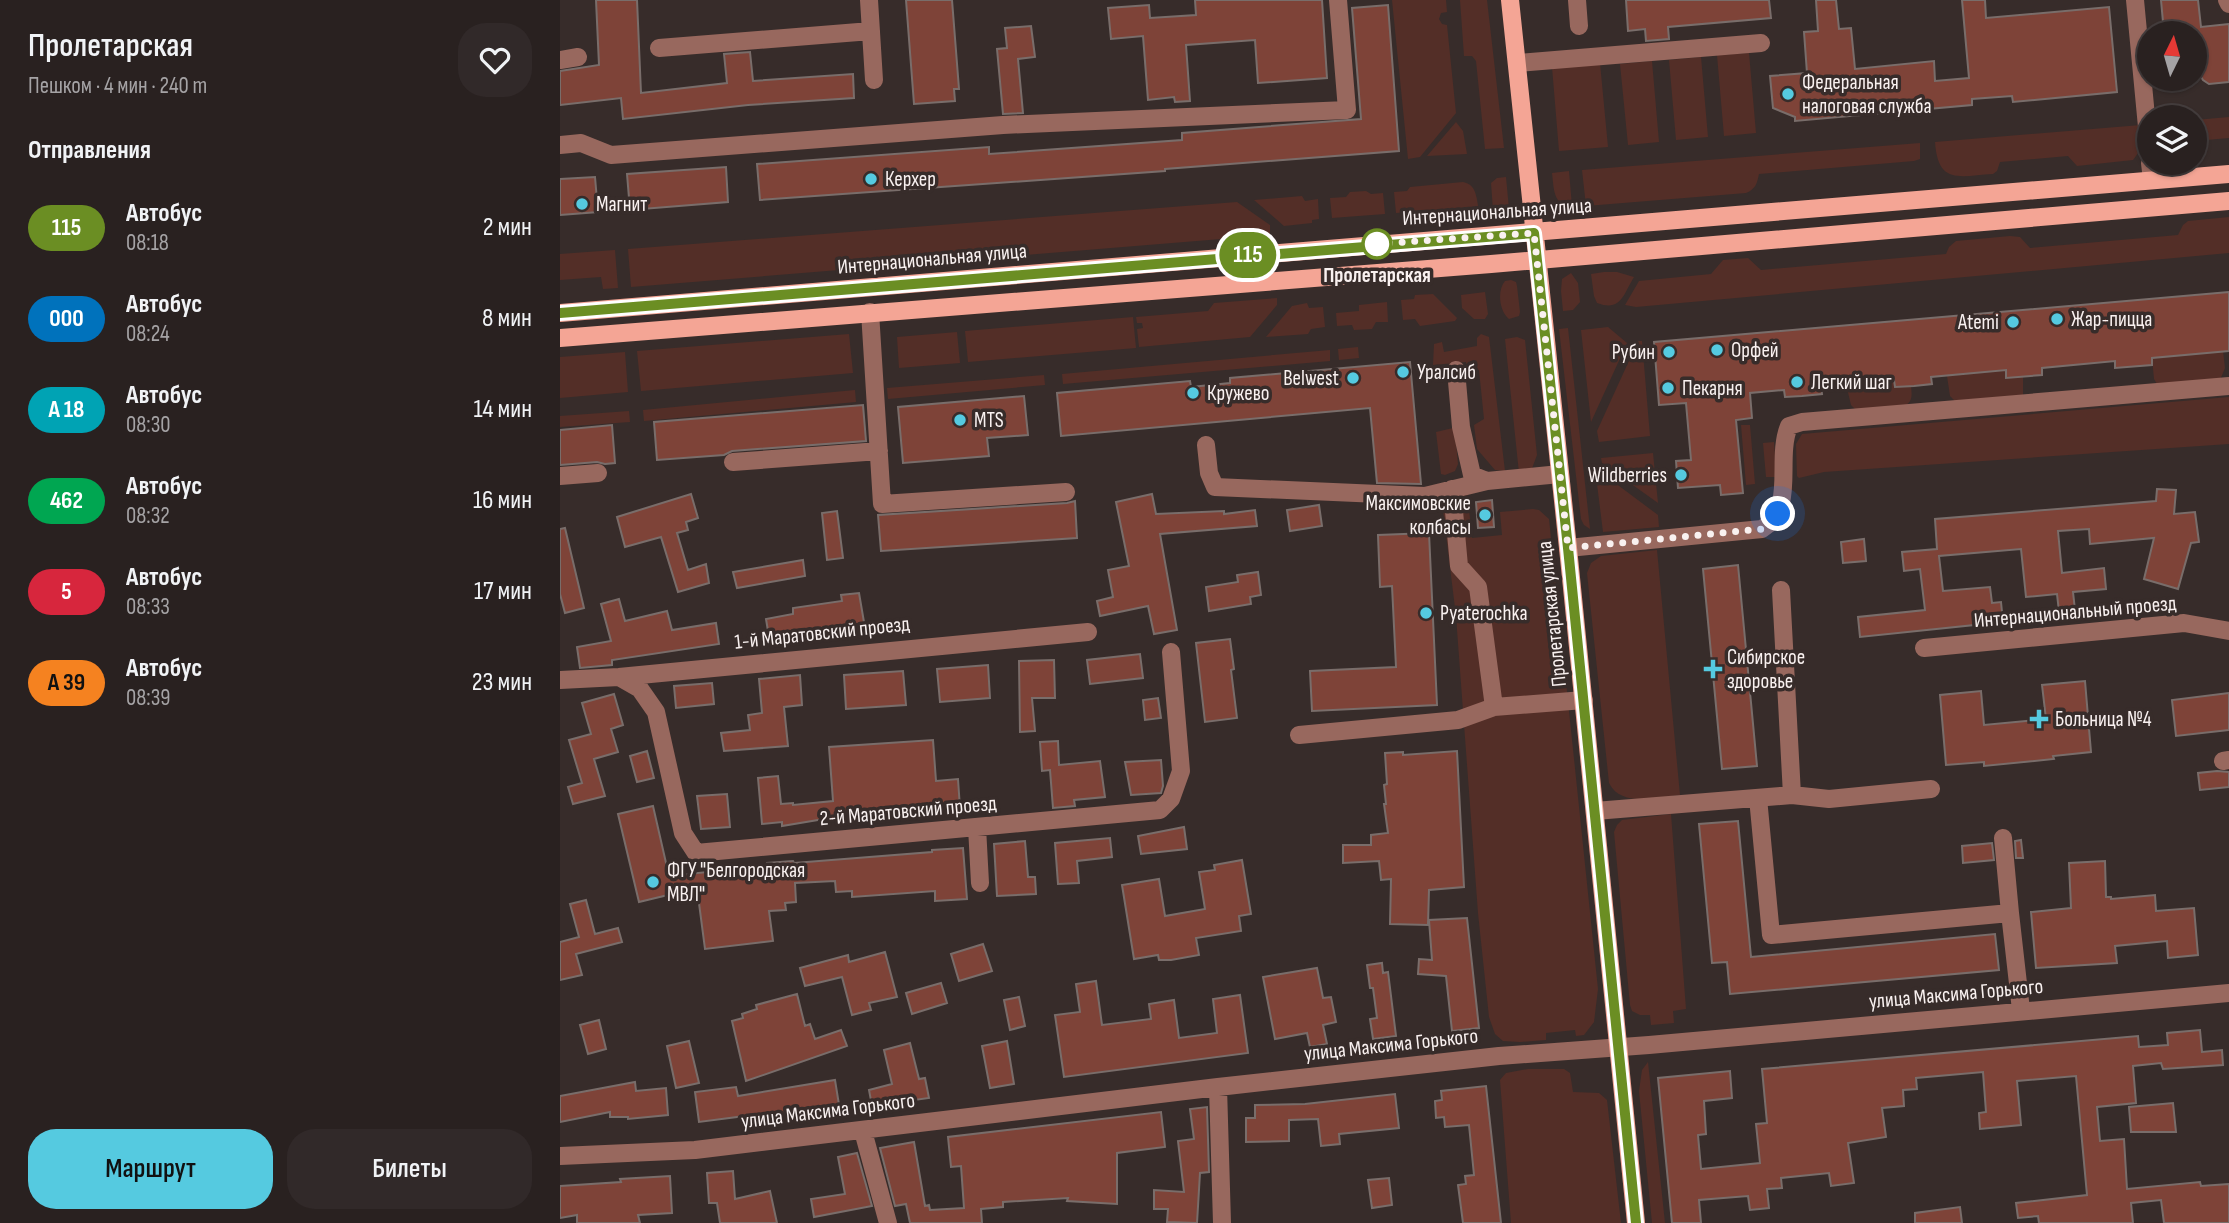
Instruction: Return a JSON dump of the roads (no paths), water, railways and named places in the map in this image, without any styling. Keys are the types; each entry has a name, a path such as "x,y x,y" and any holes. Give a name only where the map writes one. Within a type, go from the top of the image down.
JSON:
{"main road":[{"name":"Пролетарская улица","path":"1510,0 1636,1223"},
{"name":"Интернациональная улица","path":"560,313 1534,233 2137,173"},
{"name":"Интернациональная улица","path":"2207,173 2229,174"},
{"path":"560,338 1537,260 2229,201"}],"street":[{"path":"869,0 874,80"},
{"path":"560,145 581,143 611,155 1003,125 1347,110 1338,0"},
{"path":"1577,0 1579,26"},
{"path":"2135,0 2145,105"},
{"path":"659,48 871,31"},
{"path":"1517,63 1761,43"},
{"path":"870,312 882,504 1066,492"},
{"path":"1455,370 1466,457 1472,475 1487,481"},
{"path":"1568,548 1762,529 1772,523 1782,502 1785,437 1789,426 1802,422 2229,386"},
{"path":"1206,445 1209,473 1215,487 1425,496 1487,481 1560,474"},
{"path":"733,462 879,451"},
{"path":"560,476 598,472"},
{"path":"1452,489 1459,566 1478,587 1494,707"},
{"path":"1781,590 1792,795"},
{"name":"Интернациональный проезд","path":"1924,648 2185,623 2229,631"},
{"name":"1-й Маратовский проезд","path":"560,680 619,677 1088,632"},
{"name":"2-й Маратовский проезд","path":"619,677 640,689 656,712 683,833 696,853 1160,810 1171,799 1181,771 1171,652"},
{"path":"1299,735 1458,720 1494,707 1584,700"},
{"path":"1595,811 1792,795 1829,799 1931,789"},
{"path":"1758,798 1771,935 2010,913"},
{"path":"977,827 980,883"},
{"path":"2003,838 2021,1010"},
{"name":"улица Максима Горького","path":"560,1156 695,1150 1499,1056 2229,993"},
{"path":"1218,1087 1222,1223"},
{"path":"863,1131 888,1223"}],"place":[{"name":"Федеральная налоговая служба","path":"1788,94"},
{"name":"Керхер","path":"871,179"},
{"name":"Магнит","path":"582,204"},
{"name":"Пролетарская","path":"1377,244"},
{"name":"Жар-пицца","path":"2057,319"},
{"name":"Atemi","path":"2013,322"},
{"name":"Орфей","path":"1717,350"},
{"name":"Рубин","path":"1669,352"},
{"name":"Уралсиб","path":"1403,372"},
{"name":"Belwest","path":"1353,378"},
{"name":"Легкий шаг","path":"1797,382"},
{"name":"Пекарня","path":"1668,388"},
{"name":"Кружево","path":"1193,393"},
{"name":"MTS","path":"960,420"},
{"name":"Wildberries","path":"1681,475"},
{"name":"Максимовские колбасы","path":"1485,515"},
{"name":"Pyaterochka","path":"1426,613"},
{"name":"Сибирское здоровье","path":"1713,669"},
{"name":"Больница №4","path":"2039,719"},
{"name":"ФГУ \"Белгородская МВЛ\"","path":"653,882"}]}
